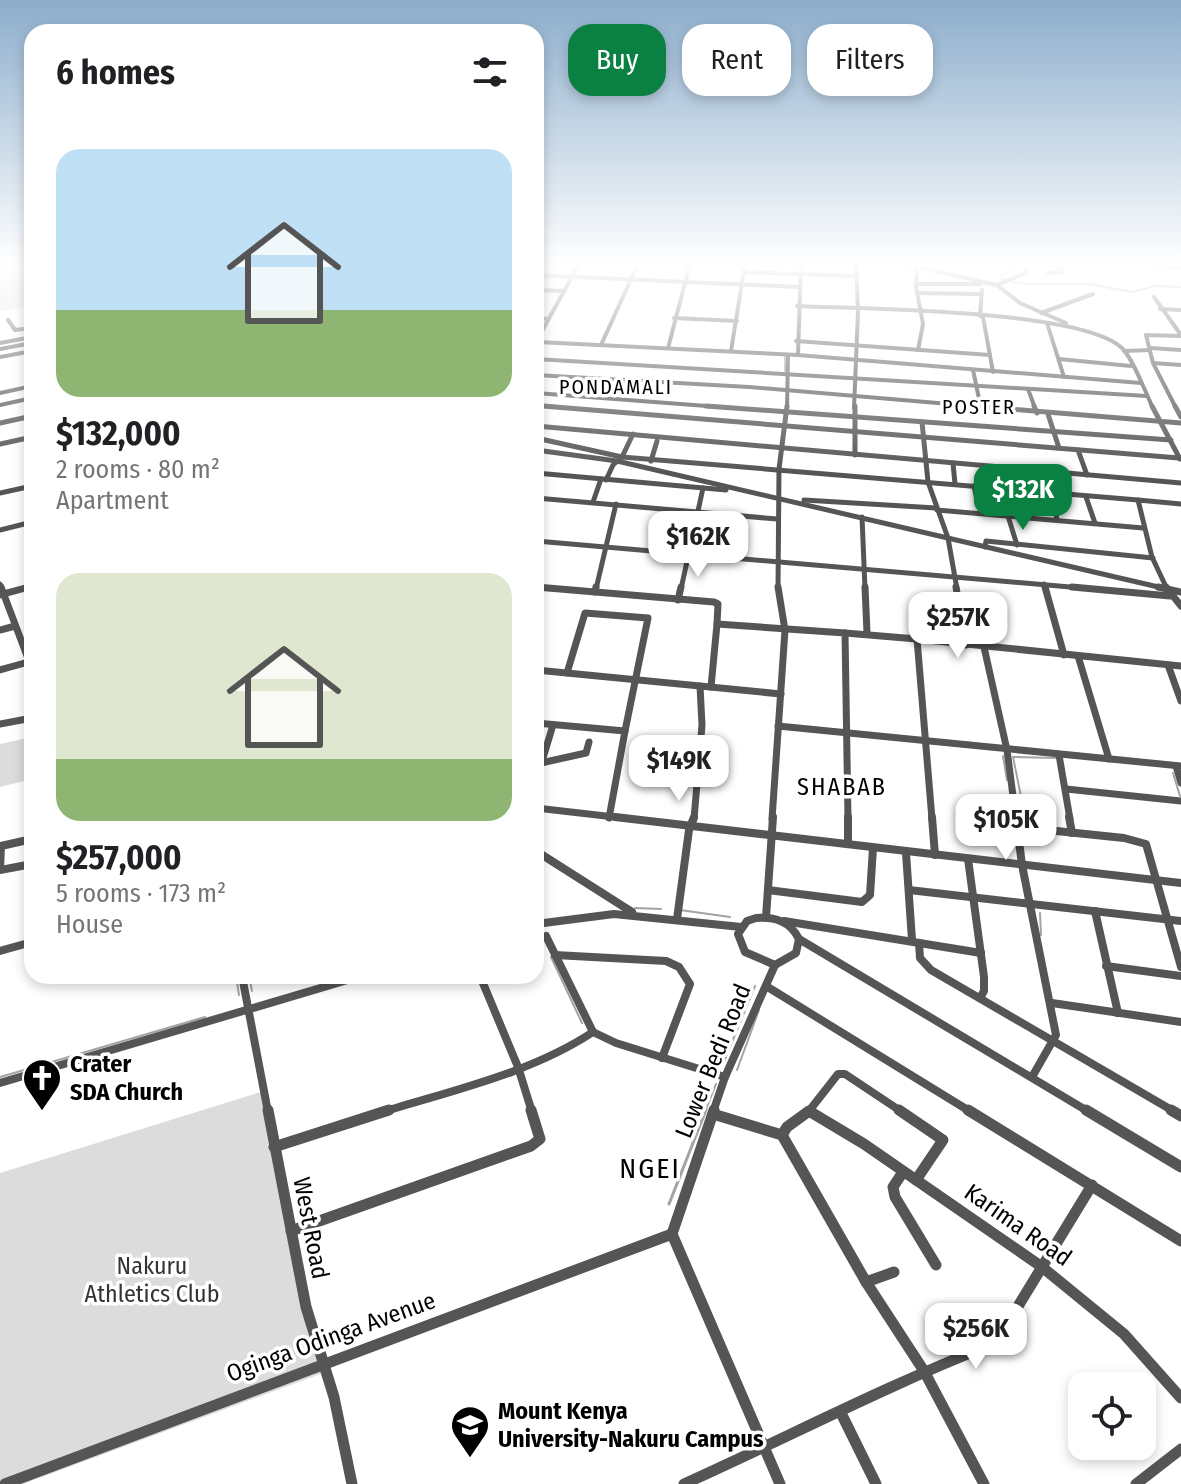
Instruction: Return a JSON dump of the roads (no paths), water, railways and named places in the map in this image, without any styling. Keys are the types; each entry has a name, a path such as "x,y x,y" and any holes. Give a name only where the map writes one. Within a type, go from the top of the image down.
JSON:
{"street":[{"path":"601,345 607,333"},
{"path":"668,348 671,333"},
{"path":"731,351 735,333"},
{"path":"796,333 798,355"},
{"path":"855,455 852,416 860,333"},
{"path":"918,350 920,333"},
{"path":"986,333 993,372"},
{"path":"1049,333 1055,357 1059,359 1131,366"},
{"path":"544,406 1180,460 1124,351 1118,342 1097,333"},
{"path":"544,375 726,386 1163,422 1181,420 1153,363 1147,334 1181,335"},
{"path":"0,346 24,339"},
{"path":"796,341 990,355"},
{"path":"544,343 798,355 1141,383"},
{"path":"0,346 24,344"},
{"path":"620,363 626,346"},
{"path":"1124,351 1181,350"},
{"path":"0,357 24,352"},
{"path":"766,917 785,630 778,599 777,519 782,498 779,469 789,391 788,355"},
{"path":"544,359 1147,396"},
{"path":"1059,359 1064,377"},
{"path":"1153,363 1181,365"},
{"path":"649,381 651,365"},
{"path":"726,386 729,370"},
{"path":"973,370 981,408"},
{"path":"607,398 612,379"},
{"path":"0,393 24,388"},
{"path":"1028,389 1037,413"},
{"path":"544,394 1171,440"},
{"path":"0,405 24,400"},
{"path":"671,416 679,405"},
{"path":"1048,414 1059,448"},
{"path":"0,423 24,418"},
{"path":"922,422 928,482 948,538 966,645"},
{"path":"1077,424 1081,434"},
{"path":"544,427 1181,483"},
{"path":"593,502 603,480 620,459 633,434"},
{"path":"0,444 24,439"},
{"path":"544,440 1181,592"},
{"path":"651,461 657,441"},
{"path":"1078,450 1087,475"},
{"path":"544,451 1181,504"},
{"path":"1005,458 1008,468"},
{"path":"953,463 955,484"},
{"path":"1043,471 1049,492"},
{"path":"544,474 756,493"},
{"path":"974,486 977,500"},
{"path":"0,493 24,488"},
{"path":"678,600 703,488"},
{"path":"1086,497 1095,523"},
{"path":"782,498 1143,528"},
{"path":"544,500 777,519"},
{"path":"1138,500 1143,528 1165,589 1181,606"},
{"path":"1054,502 1057,520"},
{"path":"595,592 616,504"},
{"path":"1008,516 1017,545"},
{"path":"862,517 867,633"},
{"path":"0,530 24,524"},
{"path":"985,547 985,541 1153,558"},
{"path":"544,542 1170,596"},
{"path":"0,584 24,647"},
{"path":"1044,584 1064,655"},
{"path":"2,594 24,588"},
{"path":"544,588 717,603 711,687"},
{"path":"567,673 585,613 648,619 609,818"},
{"path":"717,624 867,633 1181,666"},
{"path":"0,630 15,626"},
{"path":"845,633 849,732 848,844"},
{"path":"917,639 935,855"},
{"path":"984,647 1007,750 1022,865 1056,1035 1032,1077"},
{"path":"1078,656 1109,759"},
{"path":"0,670 24,665"},
{"path":"1168,665 1181,701"},
{"path":"544,671 781,694"},
{"path":"677,919 689,830 693,826 702,725 700,686"},
{"path":"0,724 24,720"},
{"path":"544,724 625,731"},
{"path":"544,754 553,725"},
{"path":"778,726 1178,766 1181,783"},
{"path":"544,762 586,753 589,742"},
{"path":"1059,755 1072,833"},
{"path":"1066,789 1181,801"},
{"path":"544,809 1181,883"},
{"path":"1018,827 1146,844 1181,967"},
{"path":"24,841 0,846 0,869 24,865"},
{"path":"768,890 862,902 870,895 873,848"},
{"path":"906,853 916,942 923,964 1181,1116"},
{"path":"544,856 634,913"},
{"path":"968,859 981,953 984,991 980,998"},
{"path":"909,890 1181,921"},
{"path":"1095,911 1118,1013"},
{"path":"544,922 580,913 634,913 741,927"},
{"path":"799,939 796,953 775,965 746,954 738,941 741,927 747,921 766,917 814,928 981,953"},
{"path":"784,921 799,939 1181,1167"},
{"path":"546,936 593,1032 725,1077"},
{"path":"0,951 24,944"},
{"path":"555,955 657,960 679,967 690,984 662,1058"},
{"name":"Lower Bedi Road","path":"672,1234 725,1077 775,965"},
{"path":"1106,966 1181,976"},
{"name":"West Road","path":"243,984 291,1231 322,1364 334,1397 352,1484"},
{"path":"0,1083 333,984"},
{"path":"291,1231 538,1142 541,1133 483,984"},
{"path":"766,986 1181,1241"},
{"path":"1052,1003 1181,1022"},
{"path":"274,1147 566,1050 593,1032"},
{"path":"782,1135 785,1128 809,1111 841,1073 943,1140 916,1180"},
{"name":"Karima Road","path":"809,1111 1042,1267 1124,1334 1181,1398"},
{"path":"713,1114 782,1135 866,1282 924,1371 984,1484"},
{"path":"903,1172 893,1187 895,1197 936,1265"},
{"path":"684,1484 841,1413 924,1371 983,1350 998,1339 1092,1185"},
{"path":"672,1234 780,1484"},
{"name":"Oginga Odinga Avenue","path":"5,1484 672,1234"},
{"path":"866,1282 894,1272"},
{"path":"841,1413 876,1484"},
{"path":"1136,1484 1181,1449"}],"waterway":[{"path":"785,357 785,371"},
{"path":"1003,756 1007,780"},
{"path":"1024,811 1013,757 1056,758"},
{"path":"1173,773 1180,796"},
{"path":"635,908 661,909"},
{"path":"680,910 730,917"},
{"path":"1040,913 1041,935"},
{"path":"551,957 582,1023"},
{"path":"237,984 239,995"},
{"path":"251,984 252,991"},
{"path":"723,1064 755,986"},
{"path":"737,1070 759,1010"},
{"path":"0,1077 205,1017"},
{"path":"705,1112 716,1084"},
{"path":"669,1204 706,1110"}],"place":[{"name":"Crater SDA Church","path":"42,1112"},
{"name":"Mount Kenya University-Nakuru Campus","path":"470,1459"}],"district":[{"name":"PONDAMALI","path":"616,387"},
{"name":"POSTER","path":"979,407"},
{"name":"SHABAB","path":"842,787"},
{"name":"NGEI","path":"650,1168"}],"park label":[{"name":"Nakuru Athletics Club","path":"152,1280"}]}
